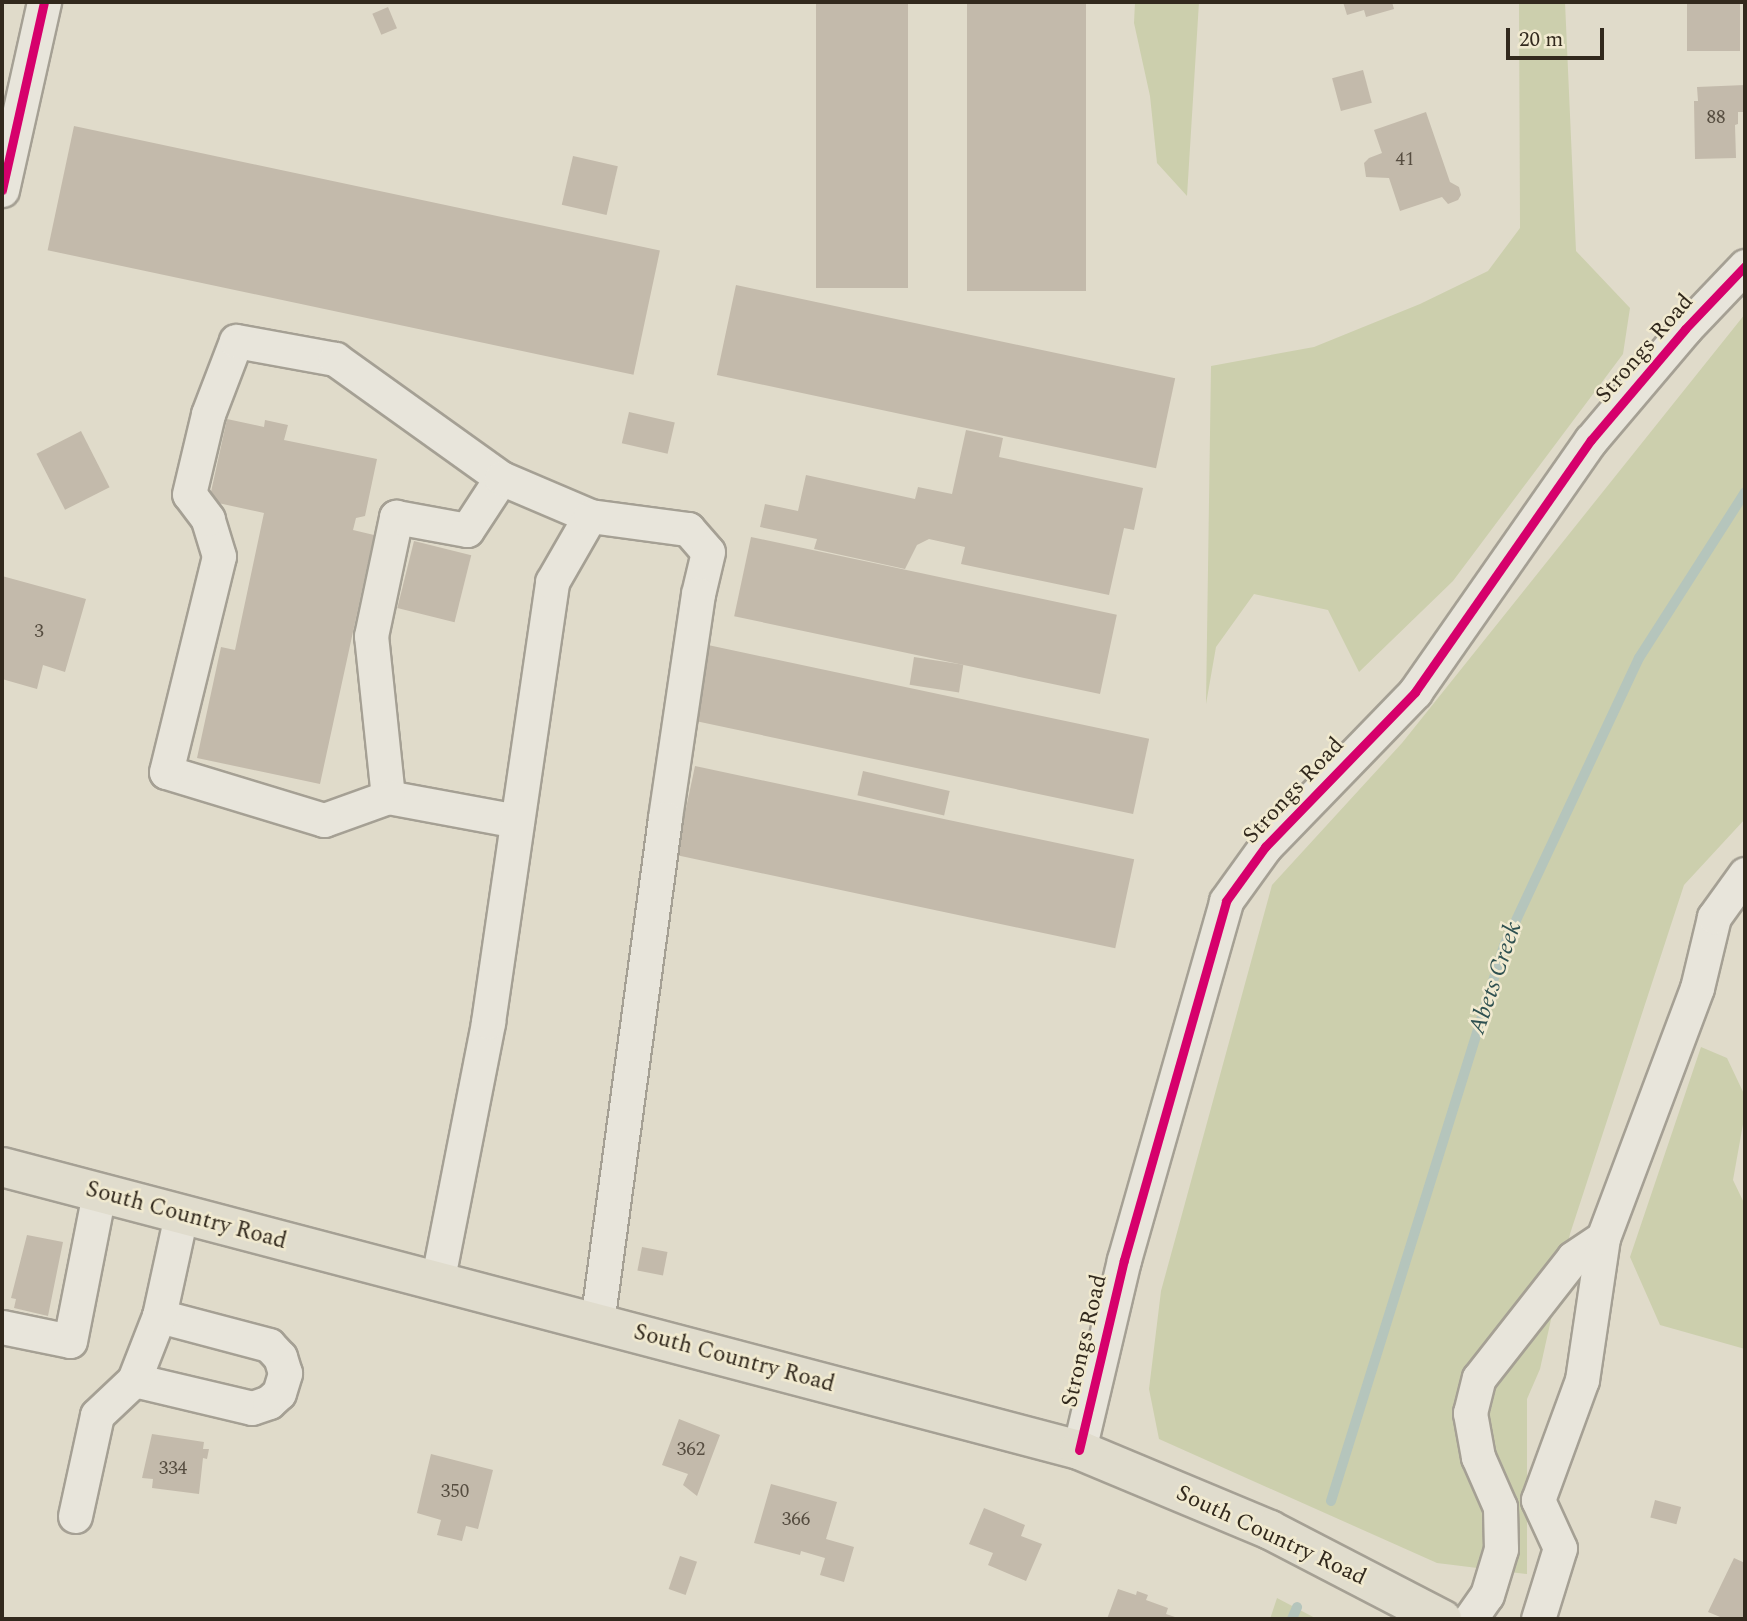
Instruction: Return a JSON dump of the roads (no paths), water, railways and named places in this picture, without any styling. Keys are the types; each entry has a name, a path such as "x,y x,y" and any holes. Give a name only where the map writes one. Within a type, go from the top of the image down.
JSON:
{"main road":[{"name":"South Country Road","path":"2,1167 1079,1450 1270,1530 1442,1619"}],"street":[{"path":"4,172 44,2"},
{"name":"Strongs Road","path":"1079,1450 1124,1260 1226,901 1265,847 1415,692 1591,440 1685,330 1745,266"},
{"path":"517,821 388,797 324,820 166,772 219,556 208,519 189,494 208,414 236,341 335,359 501,478 590,516 688,529 708,552 698,594 664,818 597,1323"},
{"path":"388,797 371,636 396,517 467,530 501,478"},
{"path":"438,1283 488,1022 552,582 590,516"},
{"path":"1538,1619 1560,1548 1538,1500 1582,1381 1603,1238 1697,988 1714,916 1745,874"},
{"path":"2,1327 70,1341 99,1193"},
{"path":"75,1516 97,1415 134,1380 159,1316 181,1215"},
{"path":"1470,1619 1487,1595 1501,1549 1500,1507 1478,1457 1470,1413 1479,1378 1573,1258 1603,1238"},
{"path":"134,1380 252,1408 269,1402 279,1393 285,1373 280,1357 269,1345 159,1316"}],"waterway":[{"name":"Abets Creek","path":"1331,1501 1504,946 1639,658 1745,492"},
{"name":"Abets Creek","path":"1292,1619 1297,1607"}]}
